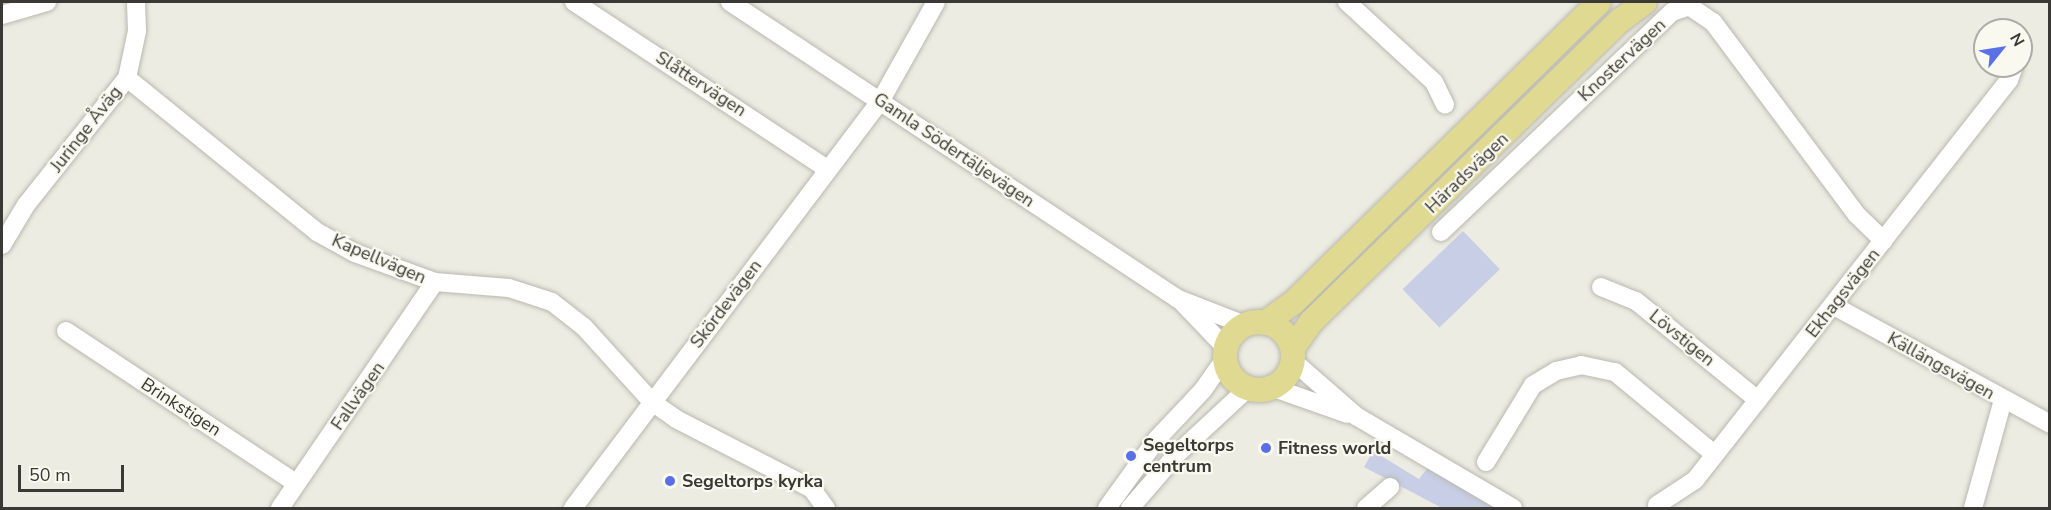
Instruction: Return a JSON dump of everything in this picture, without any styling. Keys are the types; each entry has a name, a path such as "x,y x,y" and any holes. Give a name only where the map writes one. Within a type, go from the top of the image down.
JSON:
{"main road":[{"name":"Häradsvägen","path":"1255,324 1293,303 1599,2"},
{"name":"Häradsvägen","path":"1293,354 1311,322 1621,20 1645,2"},
{"path":"1255,324 1285,334 1293,354 1286,378 1274,388 1247,389 1231,375 1226,353 1233,334 1255,324"}],"street":[{"path":"2,15 47,2"},
{"name":"Juringe Åväg","path":"2,245 27,205 126,78 137,31 136,2"},
{"name":"Slåttervägen","path":"574,2 827,169"},
{"name":"Gamla Södertäljevägen","path":"730,2 1178,299 1226,353"},
{"name":"Skördevägen","path":"573,508 881,100 936,2"},
{"path":"1347,2 1434,82 1445,105"},
{"name":"Knostervägen","path":"1441,232 1672,12 1689,6 1713,22 1857,215 1884,241"},
{"name":"Kapellvägen","path":"126,78 317,232 355,253 435,282 508,288 552,302 584,327 652,402 676,419 812,489 826,508"},
{"name":"Ekhagsvägen","path":"1657,505 1695,480 1834,306 2010,78"},
{"name":"Fallvägen","path":"280,508 435,282"},
{"name":"Lövstigen","path":"1601,287 1636,301 1758,400"},
{"name":"Gamla Södertäljevägen","path":"1178,299 1255,324"},
{"name":"Källängsvägen","path":"1834,306 2049,424"},
{"name":"Brinkstigen","path":"66,331 296,483"},
{"path":"1107,508 1157,439 1203,390 1226,353"},
{"path":"1293,354 1356,416"},
{"path":"1486,462 1533,385 1556,371 1581,365 1615,372 1714,454"},
{"path":"1274,388 1356,416 1513,508"},
{"path":"1130,508 1190,441 1247,389"},
{"path":"1973,508 2003,400"},
{"path":"1366,508 1390,487"}],"shaded area":[{"path":"1463,231 1500,269 1439,327 1403,289"},
{"path":"1373,451 1419,479 1429,466 1502,508 1442,508 1364,467"}],"place":[{"name":"Fitness world","path":"1266,448"},
{"name":"Segeltorps centrum","path":"1131,456"},
{"name":"Segeltorps kyrka","path":"670,481"}]}
